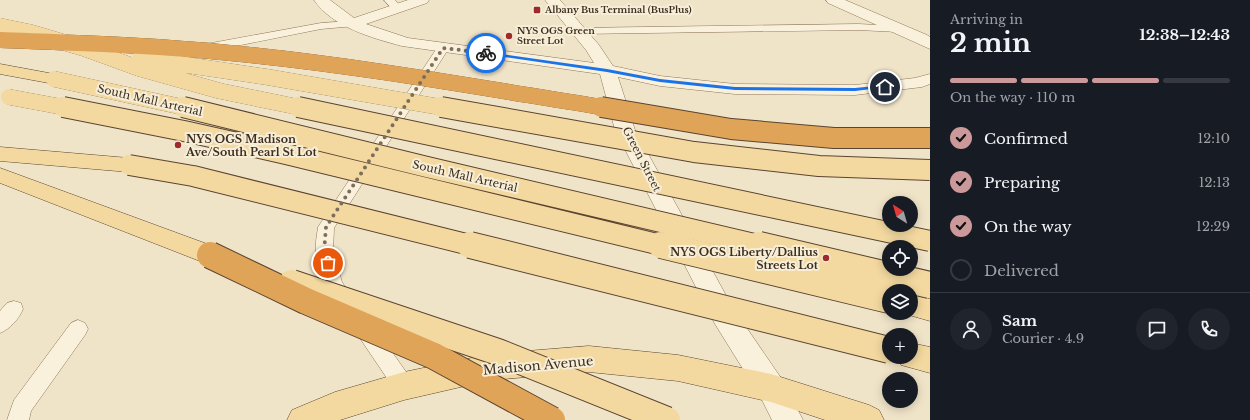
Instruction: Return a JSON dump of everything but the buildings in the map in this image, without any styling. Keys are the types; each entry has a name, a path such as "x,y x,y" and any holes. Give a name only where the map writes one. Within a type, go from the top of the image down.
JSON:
{"highway":[{"path":"0,40 113,44 230,53 297,61 463,85 731,129 834,138 930,138"},
{"path":"210,255 306,301 434,356 552,420"}],"main road":[{"path":"0,26 29,32 84,48 138,68 220,91 930,241"},
{"path":"0,44 111,54 260,76 694,152 819,166 930,170"},
{"name":"South Mall Arterial","path":"0,69 158,101 427,167 930,285"},
{"name":"South Mall Arterial","path":"0,96 184,131 882,298"},
{"path":"0,154 129,165 193,176 882,348"},
{"path":"0,176 210,255 498,352 667,420"},
{"path":"918,307 930,310"},
{"path":"918,357 930,360"},
{"name":"Madison Avenue","path":"302,420 335,407 404,386 491,367 589,359 678,368 771,388 869,420"}],"street":[{"path":"321,0 350,24 379,36 408,43 607,70 660,81 735,89 855,90 916,83 930,79"},
{"path":"350,24 393,4 422,0"},
{"name":"Green Street","path":"552,0 593,48 607,70 625,130 724,316 771,388 788,420"},
{"path":"833,0 920,38 930,44"}],"lane":[{"path":"206,48 322,26 350,24"},
{"path":"579,31 858,27 899,29"},
{"path":"404,386 334,284 324,252 326,227 443,48"},
{"path":"0,324 14,309"},
{"path":"18,420 21,408 78,329"}],"way so far":[{"path":"328,263 324,252 326,227 443,48 486,53"}],"place":[{"name":"Albany Bus Terminal (BusPlus)","path":"537,10"},
{"name":"NYS OGS Green Street Lot","path":"509,36"},
{"name":"NYS OGS Madison Ave/South Pearl St Lot","path":"178,145"},
{"name":"NYS OGS Liberty/Dallius Streets Lot","path":"826,258"}],"route":[{"path":"486,53 607,70 660,81 735,89 855,90 885,87"}]}
